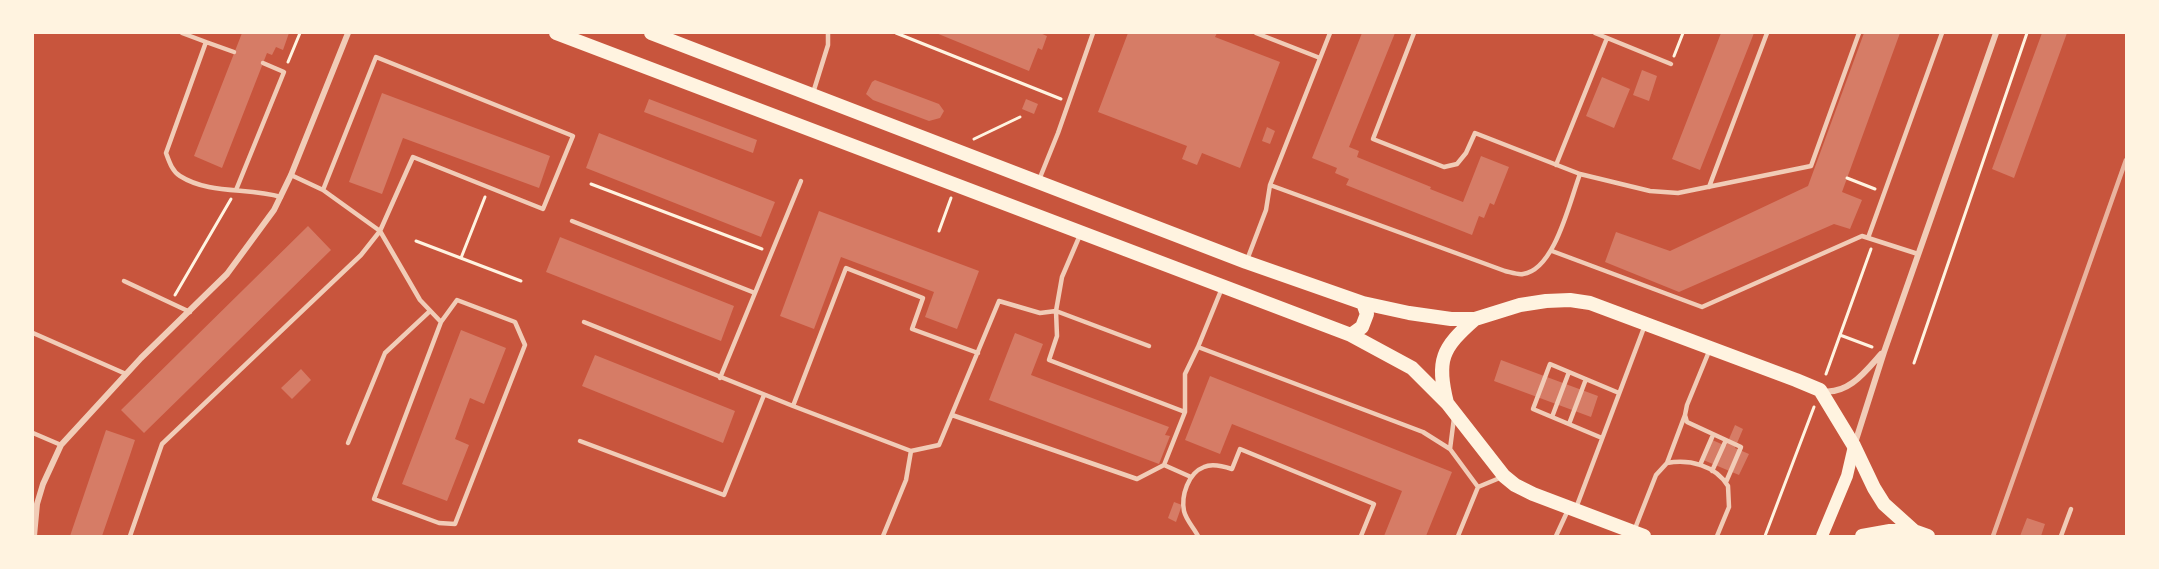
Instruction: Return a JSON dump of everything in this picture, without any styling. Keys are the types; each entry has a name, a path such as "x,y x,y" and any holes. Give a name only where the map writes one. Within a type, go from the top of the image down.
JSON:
{"main road":[{"path":"556,33 1351,335 1412,368 1451,409 1504,476 1515,485 1639,534"},
{"path":"651,33 1246,262 1363,303 1408,314 1475,319 1520,305 1570,300 1590,303 1711,347 1818,397 1854,446 1884,504 1921,533"},
{"path":"1351,335 1362,327 1367,314 1363,303"},
{"path":"1451,409 1441,378 1447,349 1460,332 1475,319"},
{"path":"1822,536 1847,476 1854,446"},
{"path":"1862,536 1890,531 1921,533"}],"street":[{"path":"34,536 35,503 62,445 126,374 227,274 281,197 348,33"},
{"path":"1854,446 1884,352 1996,33"},
{"path":"1818,397 1857,380 1884,352"}],"lane":[{"path":"182,33 234,52"},
{"path":"812,95 828,45 828,33"},
{"path":"1038,181 1058,133 1093,33"},
{"path":"1257,33 1320,58"},
{"path":"1246,262 1266,210 1270,185 1330,33"},
{"path":"1414,33 1373,139 1444,167 1457,164 1466,153 1475,133 1580,174 1650,191 1677,194 1811,166 1859,33"},
{"path":"1595,33 1671,64"},
{"path":"1709,187 1767,33"},
{"path":"1868,238 1942,33"},
{"path":"1556,165 1607,38"},
{"path":"206,42 166,153 171,166 179,176 214,189 264,192 281,197"},
{"path":"130,536 162,444 361,255 380,231 413,157 543,209 573,136 375,57 323,190"},
{"path":"236,190 284,72 263,63"},
{"path":"1270,185 1504,271 1524,274 1540,267 1552,251 1580,174"},
{"path":"291,175 323,190 380,231 420,300 441,322"},
{"path":"720,378 801,181"},
{"path":"572,221 755,293"},
{"path":"1081,233 1062,278 1056,311 1057,336 1049,360 1185,412"},
{"path":"1552,251 1702,307 1862,236 1918,254"},
{"path":"794,406 846,268 923,298 912,329 978,353"},
{"path":"124,281 190,312"},
{"path":"952,415 1137,479 1164,465 1185,412 1185,374 1222,286"},
{"path":"457,300 515,322 525,345 455,524 439,523 374,499 441,322 457,300"},
{"path":"584,322 720,378 912,451 939,445 999,301 1040,313 1056,311 1149,346"},
{"path":"348,443 385,354 430,311"},
{"path":"1556,536 1572,509 1602,438 1646,322"},
{"path":"33,333 126,374"},
{"path":"1198,347 1423,432 1450,449 1478,487"},
{"path":"1639,534 1656,475 1666,463 1711,347"},
{"path":"1602,438 1533,409 1546,373 1550,364 1619,393"},
{"path":"1552,417 1569,372"},
{"path":"1569,424 1586,379"},
{"path":"580,441 723,495 764,395"},
{"path":"1450,449 1451,409"},
{"path":"1685,415 1687,422 1741,447 1725,482"},
{"path":"33,433 62,445"},
{"path":"1700,465 1713,435"},
{"path":"1712,471 1726,440"},
{"path":"1198,536 1185,514 1183,498 1191,477 1204,467 1220,465 1232,469 1240,449 1374,504 1361,536"},
{"path":"883,536 906,480 912,451"},
{"path":"1666,463 1687,461 1700,465 1725,482 1729,492 1729,507 1717,536"},
{"path":"1164,465 1191,477"},
{"path":"1458,536 1478,487 1504,476"},
{"path":"2061,536 2072,509"}],"path":[{"path":"284,72 300,33"},
{"path":"896,33 1068,102"},
{"path":"1671,64 1683,33"},
{"path":"1914,363 2027,33"},
{"path":"974,139 1020,117"},
{"path":"1847,178 1884,193"},
{"path":"591,184 762,249"},
{"path":"461,258 489,187"},
{"path":"171,302 236,190"},
{"path":"939,231 951,198"},
{"path":"416,241 520,281"},
{"path":"1840,335 1874,348"},
{"path":"1765,536 1818,397"}],"building":[{"path":"242,33 289,33 283,50 276,47 272,55 267,53 222,168 194,156"},
{"path":"936,33 1040,33 1047,36 1042,50 1038,48 1029,71"},
{"path":"1128,33 1217,33 1215,37 1280,62 1240,168 1202,153 1197,165 1182,159 1187,146 1098,112"},
{"path":"1362,33 1395,33 1349,147 1359,151 1357,157 1463,202 1481,156 1509,167 1494,205 1490,203 1484,218 1479,216 1472,235 1346,185 1349,179 1335,173 1337,168 1312,158"},
{"path":"1721,33 1754,33 1700,170 1672,159"},
{"path":"1864,33 1900,33 1842,192 1862,200 1850,229 1834,224 1679,292 1605,262 1616,232 1670,251 1808,186"},
{"path":"2042,33 2067,33 2014,178 1992,169"},
{"path":"1642,70 1657,76 1649,101 1633,95"},
{"path":"1602,77 1630,89 1614,128 1586,116"},
{"path":"875,80 939,104 944,111 940,118 929,121 873,100 866,94"},
{"path":"382,93 550,156 539,188 403,138 382,194 349,182"},
{"path":"649,99 757,140 753,153 644,112"},
{"path":"1026,99 1038,104 1034,114 1022,109"},
{"path":"1267,127 1275,131 1270,144 1262,141"},
{"path":"599,133 775,202 761,237 586,168"},
{"path":"819,211 979,271 957,329 925,317 934,292 841,257 814,329 780,316"},
{"path":"308,226 331,250 144,433 121,410"},
{"path":"560,237 734,306 721,341 546,272"},
{"path":"461,330 506,348 484,404 470,398 455,439 469,445 447,501 402,484"},
{"path":"1015,333 1043,344 1031,375 1169,427 1165,435 1170,436 1159,464 989,400"},
{"path":"595,355 735,411 723,443 582,386"},
{"path":"1501,360 1598,396 1591,417 1494,381"},
{"path":"301,369 311,380 292,399 281,388"},
{"path":"1210,376 1452,472 1426,536 1384,536 1402,491 1232,424 1220,454 1185,440"},
{"path":"1735,425 1743,429 1735,448 1749,454 1739,475 1701,459 1710,439 1726,446"},
{"path":"106,430 135,440 129,458 102,536 70,536"},
{"path":"1174,502 1182,505 1176,522 1168,518"},
{"path":"2027,518 2045,524 2041,536 2020,536"}],"railway":[{"path":"1993,536 2126,160"}]}
